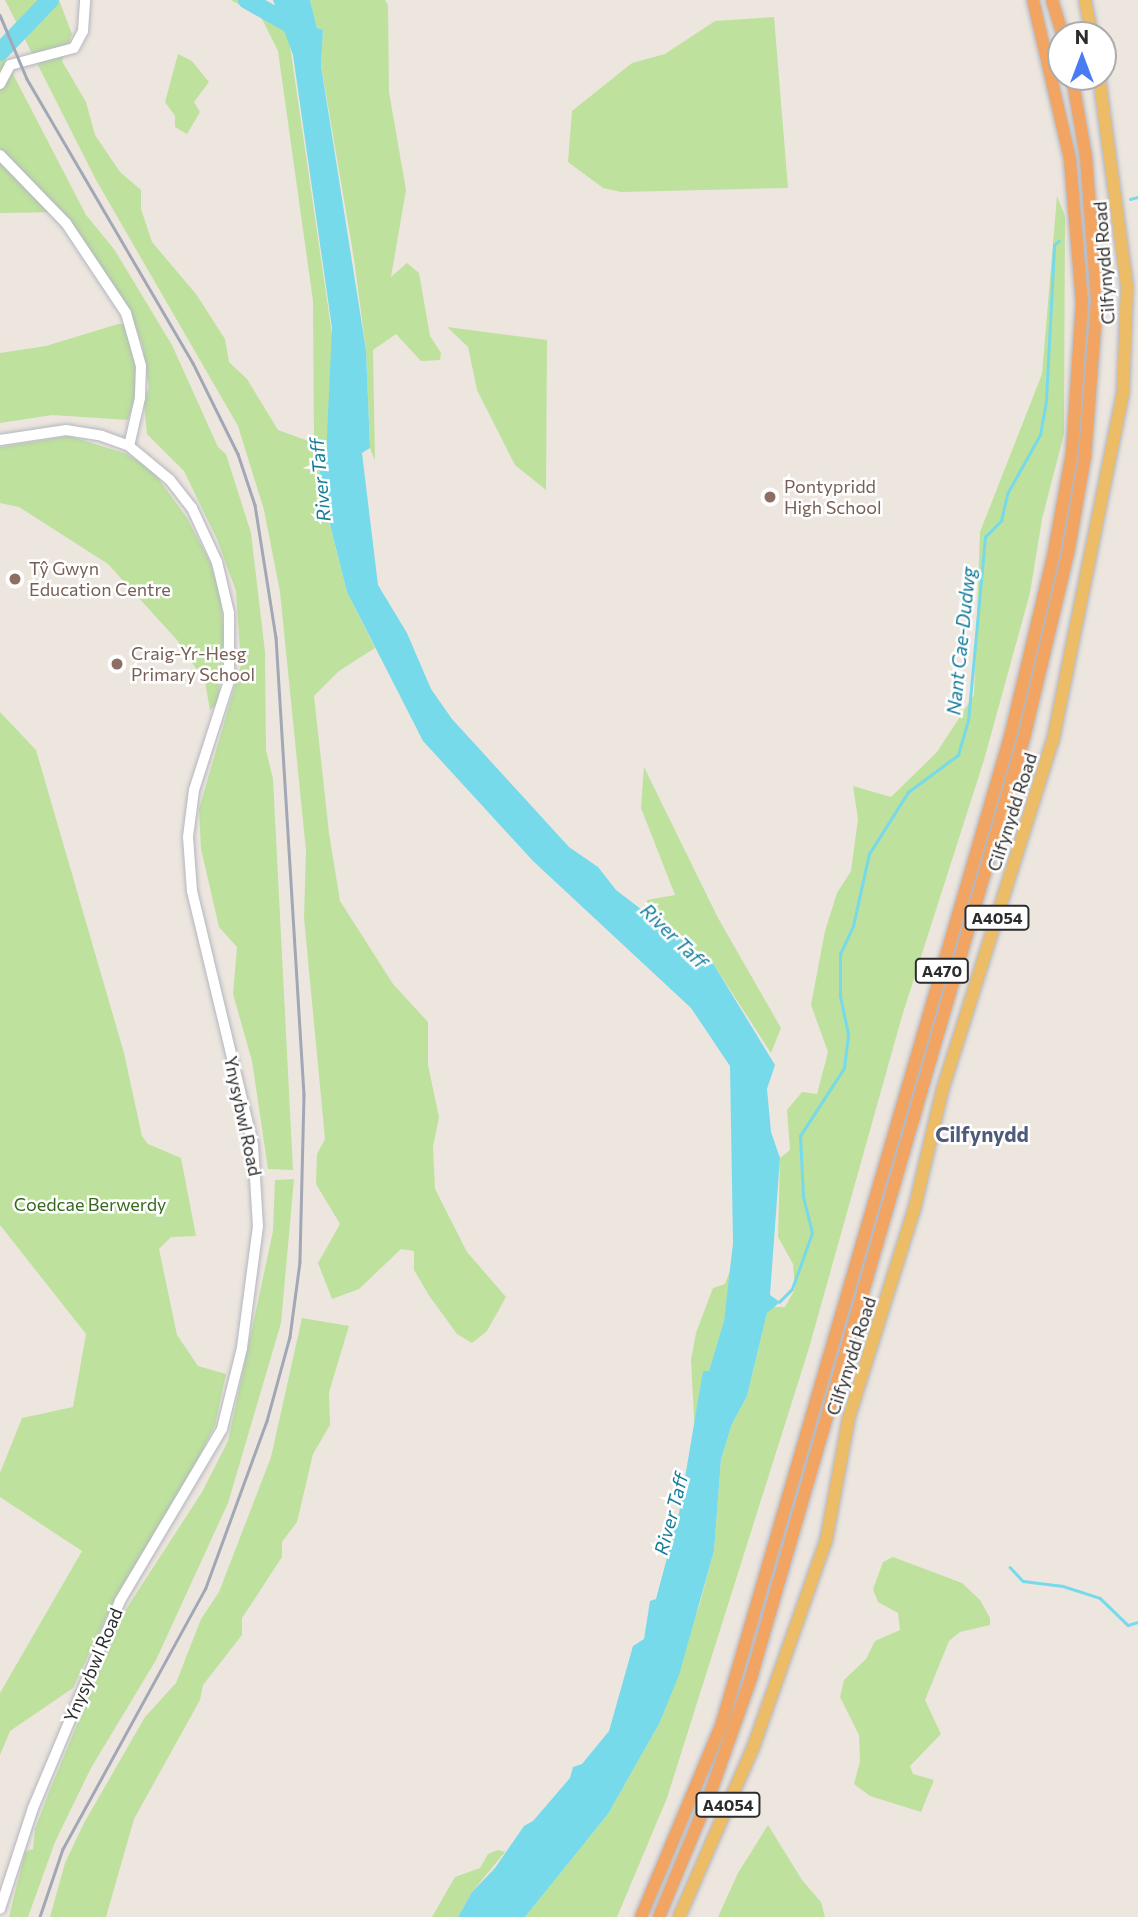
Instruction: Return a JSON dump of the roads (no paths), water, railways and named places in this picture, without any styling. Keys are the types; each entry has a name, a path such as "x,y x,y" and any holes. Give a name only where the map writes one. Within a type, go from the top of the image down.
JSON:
{"highway":[{"name":"A470","path":"641,1917 697,1788 730,1696 1002,763 1053,556 1072,452 1082,303 1070,159 1033,0"},
{"path":"1052,0 1059,21"},
{"name":"A470","path":"659,1917 710,1794 751,1678 1024,738 1068,554 1085,457 1097,300 1086,156 1074,91"}],"main road":[{"path":"1085,0 1089,21"},
{"name":"Cilfynydd Road","path":"679,1917 774,1692 827,1541 849,1417 908,1230 943,1088 1053,740 1123,392 1127,286 1101,91"},
{"name":"Ynysybwl Road","path":"0,440 66,430 129,446 170,480 192,508 217,562 229,613 229,681 194,790 188,837 192,891 253,1145 258,1226 242,1348 222,1429 120,1601 24,1829 0,1909"}],"street":[{"path":"0,85 10,65 74,48 83,31 85,0"},
{"path":"0,155 66,223 126,313 138,344 142,375 129,446"}],"water":[{"name":"River Taff","path":"273,0 310,0 317,28 323,30 321,66 366,350 370,448 362,453 378,585 407,633 431,689 452,719 569,847 598,867 616,890 714,965 775,1065 767,1089 771,1132 780,1158 770,1295 780,1302 767,1313 747,1396 732,1424 721,1459 714,1551 679,1675 659,1724 608,1814 525,1917 458,1917 472,1892 495,1868 524,1826 533,1821 570,1778 573,1767 582,1764 609,1731 633,1646 644,1639 650,1601 656,1599 679,1513 703,1371 709,1371 724,1321 733,1243 730,1066 691,1008 533,861 423,741 347,592 318,477 326,457 332,328 293,55"}],"waterway":[{"path":"0,52 50,0"},
{"path":"247,0 295,27"},
{"name":"Nant Cae-Dudwg","path":"1130,199 1138,197"},
{"name":"Nant Cae-Dudwg","path":"779,1302 792,1289 812,1233 803,1196 800,1136 844,1068 848,1034 840,996 840,954 853,926 869,854 908,792 958,755 968,721 985,537 1001,521 1007,494 1040,435 1046,400 1054,245 1059,241"},
{"path":"1010,1567 1023,1581 1063,1586 1100,1598 1128,1625 1138,1622"}],"railway":[{"path":"0,15 27,79 193,363 238,454 255,505 276,637 304,1095 300,1262 290,1337 267,1421 206,1588 63,1849 40,1917"}],"place":[{"name":"Pontypridd High School","path":"770,497"},
{"name":"Tŷ Gwyn Education Centre","path":"15,579"},
{"name":"Craig-Yr-Hesg Primary School","path":"117,664"}],"district":[{"name":"Cilfynydd","path":"982,1134"}],"park label":[{"name":"Coedcae Berwerdy","path":"90,1204"}]}
